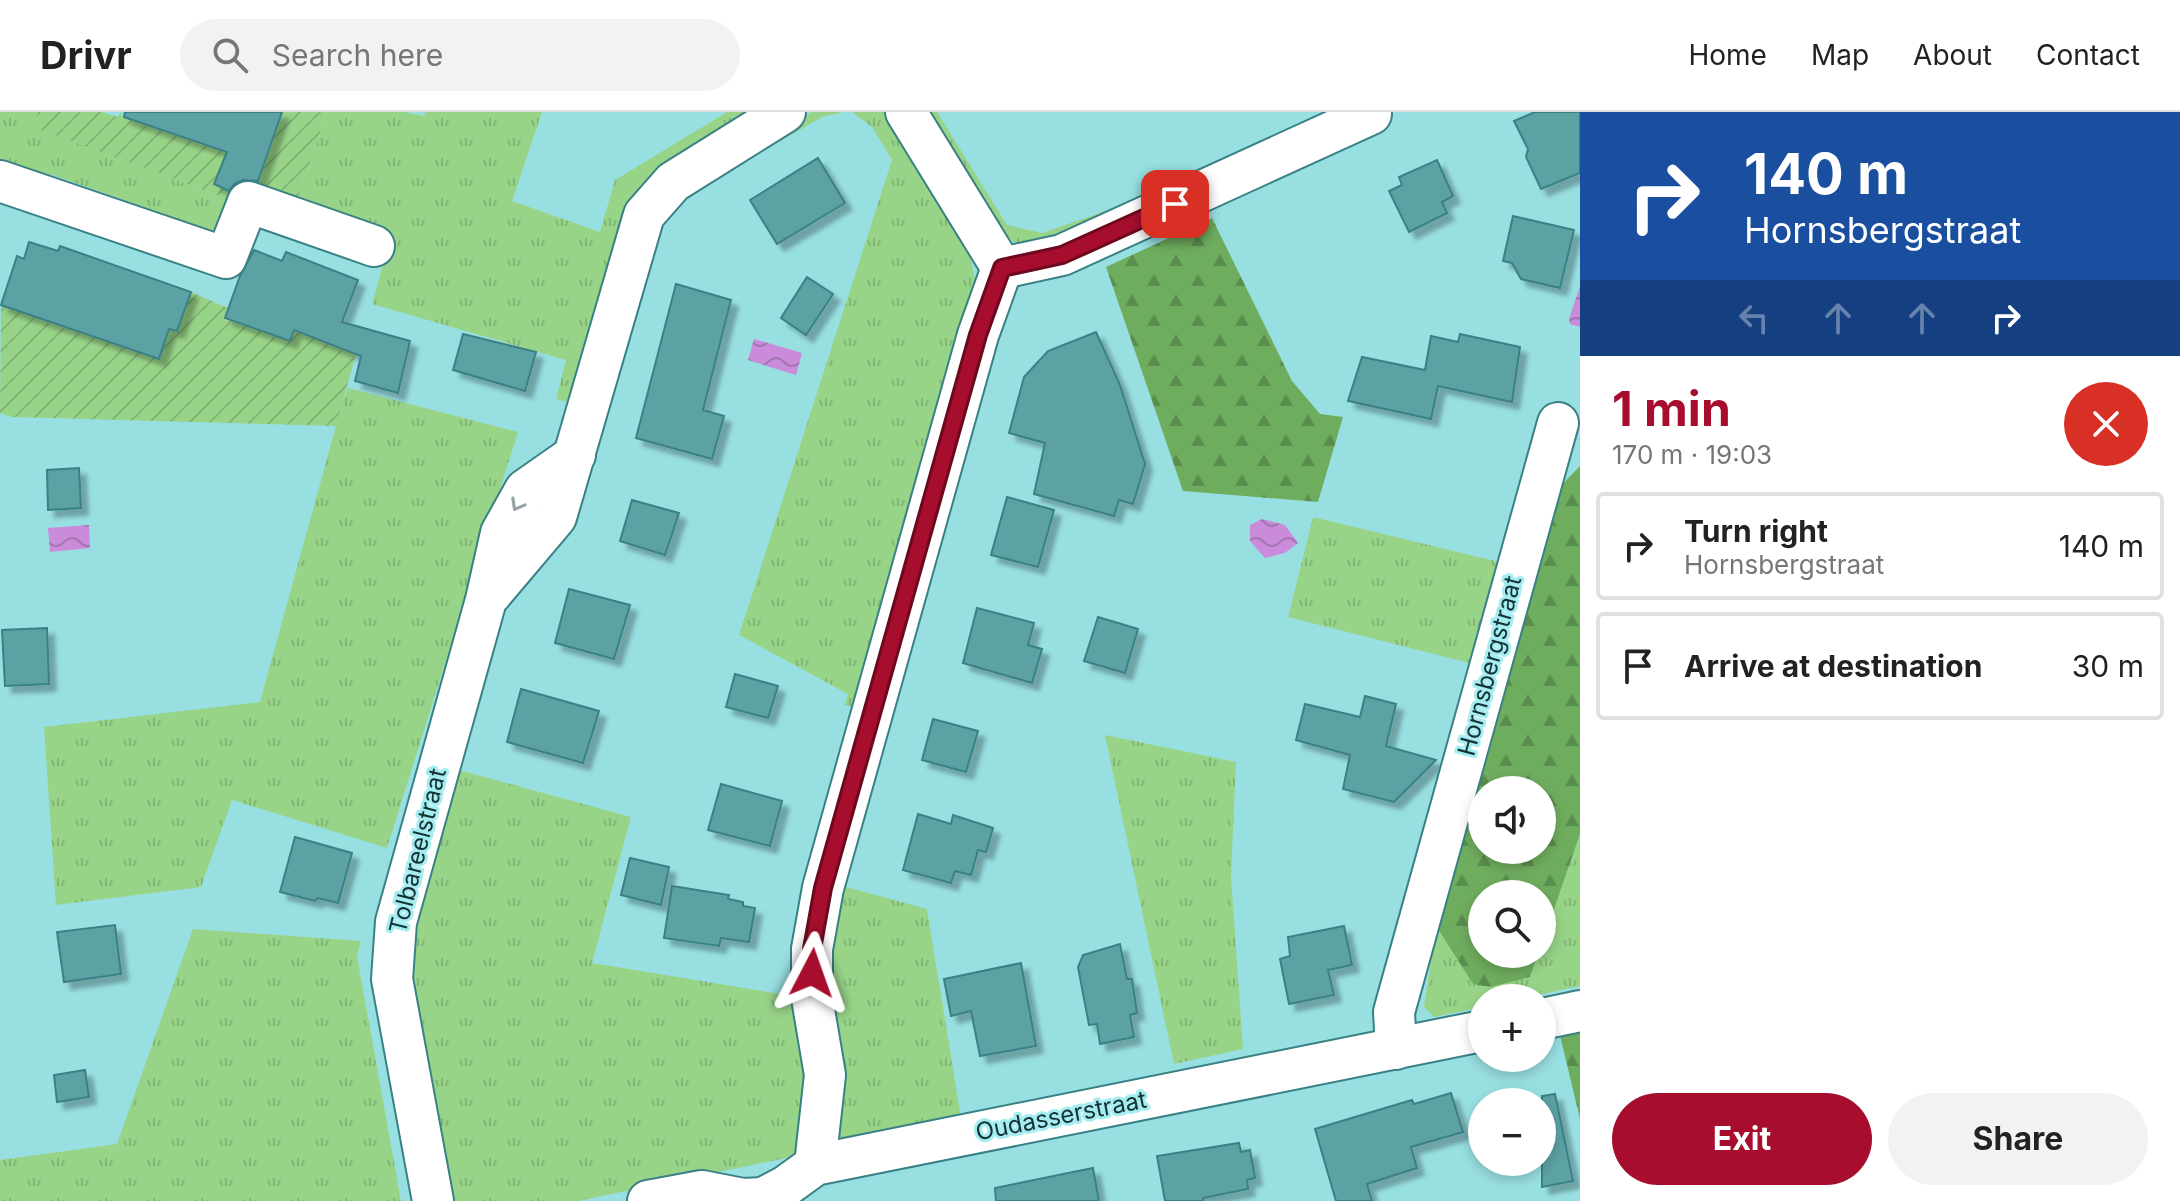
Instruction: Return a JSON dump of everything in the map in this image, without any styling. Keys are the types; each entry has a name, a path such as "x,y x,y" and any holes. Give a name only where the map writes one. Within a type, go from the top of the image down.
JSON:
{"street":[{"name":"Tolbareelstraat","path":"433,1201 392,979 396,922 486,600 556,517 644,215 673,182 785,112"},
{"path":"906,112 1002,268"},
{"path":"1002,268 1062,255 1371,114"},
{"path":"0,181 226,258 248,202 374,246"},
{"path":"815,1165 825,1075 812,998 812,949 823,888 978,335 1002,268"},
{"name":"Hornsbergstraat","path":"1396,1049 1394,1012 1558,423"},
{"path":"1556,1016 1580,1011"},
{"name":"Oudasserstraat","path":"648,1201 702,1191 762,1200 815,1165 1468,1034"}],"green space":[{"path":"0,112 38,112 34,127 239,203 219,233 50,174 45,187 0,173"},
{"path":"38,112 102,112 117,117 122,112 121,116 214,148 266,157 282,112 327,112 295,206 239,203 33,127"},
{"path":"327,112 405,112 424,116 425,112 542,112 512,201 600,232 615,180 727,112 760,112 647,182 573,403 556,399 566,360 372,304 390,239 295,206"},
{"path":"812,112 843,112 822,117 779,142 774,135"},
{"path":"852,112 890,112 967,242 975,279 973,301 860,708 845,705 848,694 739,635 892,160 872,127"},
{"path":"923,112 937,112 1007,225 1042,233 1183,184 1032,246 1015,242 993,228"},
{"path":"1212,218 1292,381 1320,414 1343,417 1318,502 1183,491 1106,267"},
{"path":"191,292 228,308 225,318 290,341 294,330 329,344 357,350 336,426 12,417 0,413 1,305 158,359 169,329 177,331"},
{"path":"348,388 518,432 387,848 232,800 201,887 56,905 44,727 260,702"},
{"path":"1580,466 1580,834 1556,903 1556,880 1468,880 1468,968 1533,968 1530,977 1502,984 1473,984 1436,926 1468,803 1468,864 1556,864 1556,776 1475,776 1547,500"},
{"path":"1313,517 1499,562 1469,663 1288,617"},
{"path":"1105,735 1236,762 1231,876 1243,1049 1174,1064"},
{"path":"452,768 631,817 592,963 780,994 797,994 808,1078 805,1122 800,1141 791,1157 578,1201 455,1201 452,1198 403,965"},
{"path":"1580,834 1580,986 1556,991 1556,984 1473,984 1530,977 1533,968 1556,968 1556,903"},
{"path":"839,885 927,909 962,1124 832,1145 823,995"},
{"path":"1436,926 1473,984 1468,984 1468,1010 1434,1017 1424,1007"},
{"path":"193,929 361,941 357,956 401,1201 0,1201 0,1160 117,1144"},
{"path":"1580,1027 1580,1119 1559,1031"}],"water":[{"path":"1580,286 1580,327 1570,324 1569,319"},
{"path":"754,339 802,353 796,375 748,360"},
{"path":"1262,519 1285,525 1298,543 1285,553 1265,558 1250,541 1250,525"},
{"path":"89,525 90,548 50,552 48,528"}],"building":[{"path":"125,112 282,112 258,181 243,180 234,184 229,191 214,184 227,152 124,117"},
{"path":"1535,112 1580,112 1580,173 1541,189 1526,157 1528,149 1514,121"},
{"path":"818,158 845,203 777,244 750,200"},
{"path":"1437,160 1453,196 1442,202 1447,213 1409,232 1389,191 1402,185 1399,177"},
{"path":"1513,216 1574,230 1560,288 1521,279 1512,263 1503,261"},
{"path":"29,242 58,251 60,246 191,292 177,331 169,329 159,359 1,305 17,256 24,259"},
{"path":"254,250 282,261 286,252 358,280 342,322 410,341 398,393 355,381 361,356 294,330 290,341 225,318 240,276"},
{"path":"807,277 833,294 806,335 781,318"},
{"path":"676,284 731,300 703,410 724,416 712,459 636,438"},
{"path":"1096,332 1120,385 1145,464 1133,504 1119,500 1114,516 1034,494 1045,443 1009,433 1024,377 1048,351"},
{"path":"463,334 536,352 525,391 453,370"},
{"path":"1460,334 1520,347 1512,402 1438,386 1431,419 1348,401 1362,357 1425,370 1431,336 1458,342"},
{"path":"79,468 81,508 48,510 47,470"},
{"path":"1007,497 1054,510 1038,567 991,555"},
{"path":"632,500 679,513 665,555 620,541"},
{"path":"569,589 630,605 614,659 555,643"},
{"path":"977,608 1034,623 1028,645 1042,649 1032,683 963,663"},
{"path":"1098,617 1138,629 1125,673 1084,661"},
{"path":"47,628 49,684 5,686 2,630"},
{"path":"735,674 778,686 768,718 726,707"},
{"path":"521,689 599,711 583,763 507,742"},
{"path":"1365,696 1396,704 1386,746 1436,760 1394,802 1343,789 1350,755 1296,740 1305,704 1360,717"},
{"path":"933,719 978,731 966,772 922,760"},
{"path":"721,784 782,801 770,846 708,830"},
{"path":"918,814 951,824 953,815 993,828 986,852 978,850 971,875 955,871 951,883 903,870"},
{"path":"295,837 352,853 338,903 280,892"},
{"path":"630,858 669,867 661,905 621,895"},
{"path":"672,886 729,895 728,899 755,908 749,942 721,938 719,946 664,938"},
{"path":"115,925 121,974 64,982 57,932"},
{"path":"1344,926 1352,965 1328,970 1334,995 1289,1004 1280,959 1290,956 1288,937"},
{"path":"1120,944 1127,979 1132,979 1137,1013 1130,1015 1134,1037 1100,1044 1097,1024 1089,1025 1078,967 1083,955"},
{"path":"1021,963 1036,1046 980,1056 971,1011 951,1016 944,979"},
{"path":"85,1070 89,1097 57,1102 54,1075"},
{"path":"1451,1093 1463,1132 1411,1147 1417,1168 1367,1184 1372,1201 1336,1201 1315,1129 1412,1100 1414,1104"},
{"path":"1556,1099 1573,1181 1542,1187 1542,1176 1556,1176"},
{"path":"1239,1143 1241,1152 1250,1150 1255,1178 1247,1180 1248,1189 1203,1198 1203,1201 1165,1201 1157,1156"},
{"path":"1093,1168 1099,1201 996,1201 995,1188"}],"route":[{"path":"812,973 812,949 823,888 978,335 1002,268 1062,255 1175,204"}]}
